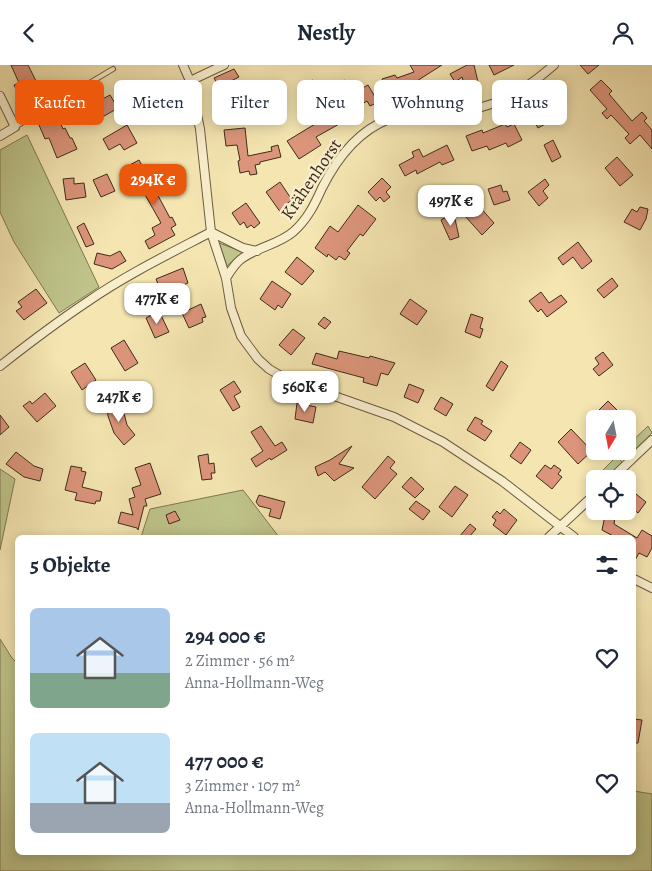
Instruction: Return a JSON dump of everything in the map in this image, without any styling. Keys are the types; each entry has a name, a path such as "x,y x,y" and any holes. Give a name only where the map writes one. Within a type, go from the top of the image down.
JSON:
{"street":[{"path":"183,65 190,80"},
{"path":"192,80 224,65"},
{"name":"Krähenhorst","path":"226,278 240,260 280,242 300,225 314,205 341,157 358,137 376,125 405,114 467,110 511,97 554,65"},
{"path":"0,96 15,127 0,136"},
{"path":"199,125 211,232 226,278 230,308 241,336 258,359 280,376 301,385 368,407 413,425 479,465 571,535"},
{"path":"211,232 243,248 257,251"},
{"path":"0,366 34,339 88,301 149,264 211,232"},
{"path":"620,470 652,440"},
{"path":"551,535 586,502"},
{"path":"636,580 652,588"}],"lane":[{"path":"15,127 113,69"}],"green space":[{"path":"27,135 99,287 59,313 14,242 0,212 0,150"},
{"path":"219,243 243,252 227,266"},
{"path":"648,426 652,433 636,448 636,437"},
{"path":"613,460 620,460 622,462 614,470 603,470"},
{"path":"0,469 15,479 0,550"},
{"path":"243,490 277,535 142,535 150,509"},
{"path":"0,639 15,661 15,855 636,855 636,791 652,794 652,871 0,871"}],"building":[{"path":"11,65 28,65 36,80 18,80"},
{"path":"410,65 442,65 418,80 382,79 395,75 397,78 414,72"},
{"path":"467,65 474,65 478,80 463,80 462,77 454,80 450,74"},
{"path":"489,65 514,65 494,75"},
{"path":"580,65 599,65 588,74"},
{"path":"234,69 239,77 233,80 215,80 214,78"},
{"path":"601,80 612,91 609,94 632,121 642,112 647,118 644,121 652,130 652,149 640,135 630,144 625,138 629,134 611,115 607,119 602,113 607,109 590,90"},
{"path":"368,85 374,95 374,104 370,106 367,101 364,103 364,87"},
{"path":"110,95 114,102 114,110 104,116 104,98"},
{"path":"39,125 61,125 70,138 72,138 77,149 57,158 49,138 45,139"},
{"path":"127,125 137,143 124,150 120,144 109,150 103,139"},
{"path":"313,125 337,125 316,137 321,145 299,159 287,141"},
{"path":"503,125 507,127 514,125 522,140 508,147 506,143 489,150 487,146 472,151 466,136 482,130 483,133"},
{"path":"245,128 248,156 272,151 271,147 278,145 281,157 255,165 257,174 250,175 249,171 240,173 237,145 226,146 224,130"},
{"path":"553,140 561,157 552,162 544,145"},
{"path":"447,145 454,160 442,165 440,162 417,174 416,170 405,176 399,165 414,157 412,152 419,149 423,157"},
{"path":"617,157 633,175 620,186 605,168"},
{"path":"139,160 170,218 172,217 176,225 171,228 175,235 149,249 145,241 155,235 152,228 161,223 139,184 136,185 126,167"},
{"path":"107,174 115,191 101,197 93,180"},
{"path":"74,178 74,184 84,183 86,197 66,200 63,179"},
{"path":"382,178 391,187 386,192 390,197 384,202 380,197 376,201 368,192"},
{"path":"545,179 549,185 543,191 548,198 539,206 528,192"},
{"path":"280,182 292,200 284,206 287,209 281,213 266,192"},
{"path":"501,185 503,192 507,191 510,200 494,205 488,189"},
{"path":"246,203 260,223 254,228 251,225 247,228 244,222 240,225 232,213"},
{"path":"358,205 376,219 363,236 360,234 347,251 350,253 345,260 339,256 336,260 328,254 327,257 315,248 330,226 338,232"},
{"path":"478,205 494,223 482,235 465,216"},
{"path":"640,207 648,209 646,219 640,230 624,222 632,209 637,212"},
{"path":"451,214 455,219 459,237 450,240 441,220"},
{"path":"84,223 94,244 86,247 77,227"},
{"path":"578,242 592,261 582,269 573,257 563,265 558,258"},
{"path":"120,251 126,261 112,269 94,264 97,253 110,256"},
{"path":"297,257 314,271 302,285 285,272"},
{"path":"183,268 188,283 150,300 146,293 154,290 152,286 158,284 156,279"},
{"path":"612,278 618,286 604,298 597,290"},
{"path":"272,281 291,294 282,308 278,305 275,310 260,299"},
{"path":"36,289 47,303 24,320 16,311 22,307 18,302"},
{"path":"541,292 549,303 561,295 567,302 547,317 541,309 538,312 529,301"},
{"path":"410,299 427,311 417,325 400,314"},
{"path":"201,304 206,317 202,318 203,322 189,328 182,313"},
{"path":"159,311 169,332 155,338 146,318"},
{"path":"471,314 483,318 480,328 483,329 480,338 465,332"},
{"path":"324,317 331,322 325,329 318,324"},
{"path":"293,329 305,338 291,355 279,345"},
{"path":"124,340 138,363 125,371 111,348"},
{"path":"339,351 369,358 370,356 395,363 388,375 381,373 377,386 363,382 364,378 312,364 316,353 337,359"},
{"path":"603,352 613,365 599,376 593,369 599,364 595,358"},
{"path":"501,361 508,366 493,391 486,386"},
{"path":"85,363 96,380 82,390 71,372"},
{"path":"234,381 241,392 234,396 240,407 233,411 220,390"},
{"path":"409,384 424,390 418,403 404,397"},
{"path":"45,393 56,406 37,422 23,406 30,401 32,404"},
{"path":"441,397 453,404 446,416 434,409"},
{"path":"608,401 617,410 599,410"},
{"path":"121,402 127,425 135,435 124,445 114,433 108,416 107,405"},
{"path":"297,403 316,407 313,423 295,419"},
{"path":"0,415 9,427 0,435"},
{"path":"475,417 483,421 481,424 492,431 485,441 467,430"},
{"path":"261,426 275,446 282,442 287,450 256,467 251,459 263,451 251,432"},
{"path":"571,429 586,445 586,457 578,464 558,442"},
{"path":"520,442 531,450 521,464 510,456"},
{"path":"352,446 339,464 354,468 334,481 325,472 318,476 315,467"},
{"path":"16,452 34,466 43,469 40,481 24,477 6,464"},
{"path":"208,454 209,464 214,463 215,473 211,473 212,479 202,480 198,456"},
{"path":"388,456 395,462 390,468 397,474 375,499 362,487"},
{"path":"150,463 161,494 145,499 147,506 144,506 138,530 137,528 118,523 121,512 133,515 129,499 135,497 132,488 141,485 135,468"},
{"path":"545,465 551,469 554,465 561,470 558,474 562,477 552,489 536,476"},
{"path":"71,466 82,468 81,471 86,472 82,487 102,492 100,501 96,501 95,504 75,500 77,493 65,490"},
{"path":"411,477 424,489 415,498 402,487"},
{"path":"455,486 468,495 452,517 439,507"},
{"path":"636,494 646,502 638,513 636,511"},
{"path":"259,495 285,502 280,519 269,516 271,509 259,506 256,502"},
{"path":"416,501 430,511 423,520 409,509"},
{"path":"504,509 517,520 506,535 493,525 496,520 492,517 497,511 500,514"},
{"path":"175,511 180,520 169,524 166,515"},
{"path":"604,520 615,520 614,524 632,535 611,535 602,530"},
{"path":"470,524 476,529 471,535 461,535"},
{"path":"642,530 652,536 652,548 647,557 639,553 636,558 636,537"},
{"path":"636,719 642,720 638,743 636,743"}]}
